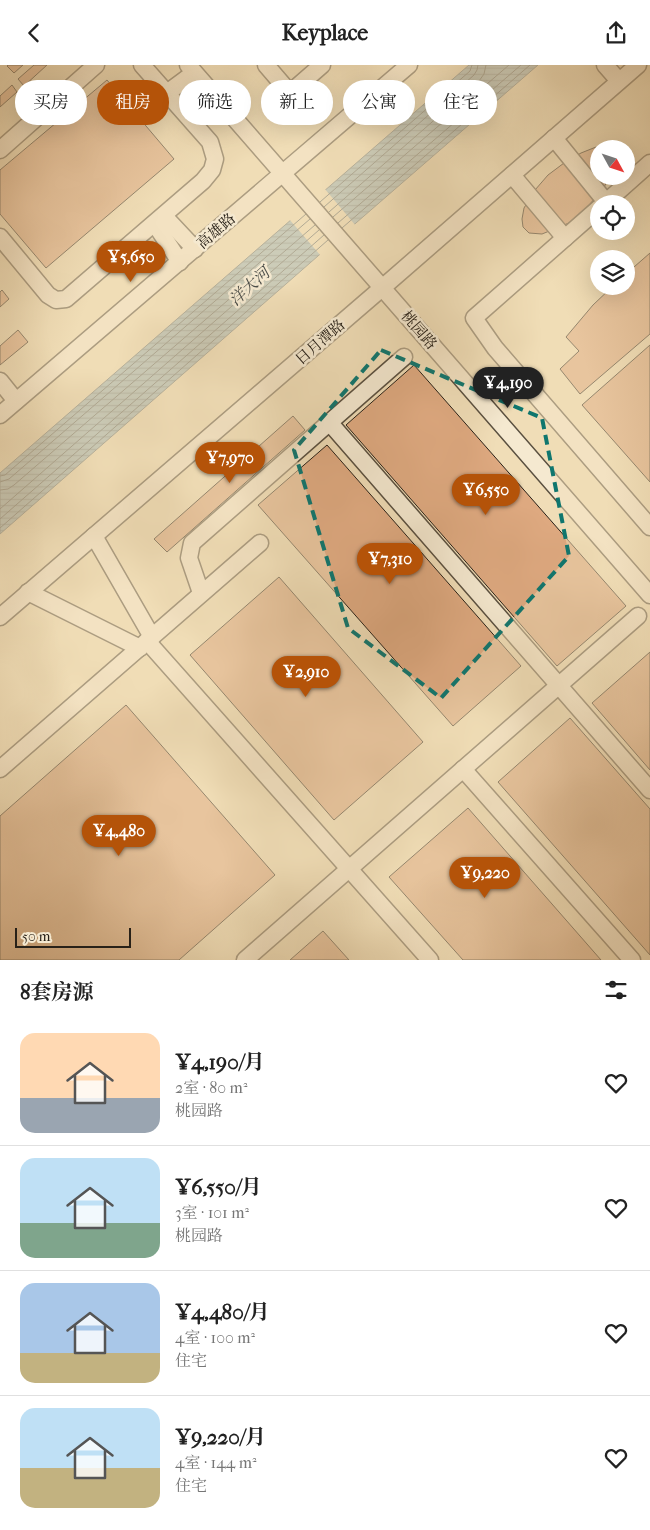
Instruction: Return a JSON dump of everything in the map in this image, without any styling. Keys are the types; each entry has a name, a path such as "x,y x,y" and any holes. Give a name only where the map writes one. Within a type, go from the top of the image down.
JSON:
{"street":[{"path":"0,150 96,65"},
{"path":"142,65 155,80"},
{"path":"266,65 290,93 322,65"},
{"name":"高雄路","path":"0,415 409,65"},
{"path":"605,65 619,81"},
{"name":"日月潭路","path":"0,617 638,65"},
{"path":"169,91 191,69"},
{"name":"桃园路","path":"191,69 650,595"},
{"path":"0,237 48,295 56,300 66,299 159,220 203,181 212,170 215,159 210,142 169,95"},
{"path":"554,138 596,195"},
{"path":"614,195 650,163"},
{"path":"512,175 565,238"},
{"path":"590,216 474,318 495,348 650,527"},
{"path":"159,220 195,249"},
{"path":"159,220 180,262"},
{"path":"202,593 189,559 192,543 404,357"},
{"path":"0,381 16,401"},
{"path":"329,422 650,790"},
{"path":"94,536 146,642 430,960"},
{"path":"0,769 260,543"},
{"path":"28,593 146,642"},
{"path":"245,960 638,616"},
{"path":"463,769 632,960"}],"highlighted area":[{"path":"381,350 542,418 569,556 441,698 348,628 294,450"}],"water":[{"path":"469,65 538,65 497,101 497,80 452,80"},
{"name":"洋大河","path":"425,103 425,125 469,125 0,534 0,473 400,125 415,125 415,112"}],"pier":[{"path":"324,188 356,226 321,256 289,219"}],"building":[{"path":"8,65 23,65 14,73"},
{"path":"34,65 47,65 31,80 18,79"},
{"path":"12,85 15,89 15,94 0,107 0,96"},
{"path":"97,88 97,125 145,125 174,159 46,268 0,214 0,170 54,125 87,125 87,97"},
{"path":"590,149 590,185 605,185 603,189 598,195 590,195 590,204 569,223 542,234 529,233 523,227 522,219 524,208 535,190 548,175 581,153"},
{"path":"650,253 650,334 580,394 560,369 579,351 566,337 604,295 635,295 635,266"},
{"path":"2,290 9,299 0,307 0,292"},
{"path":"18,330 28,342 0,365 0,346"},
{"path":"650,345 650,482 582,405"},
{"path":"414,365 626,606 557,666 346,425"},
{"path":"293,416 305,430 167,552 154,539"},
{"path":"327,445 521,666 453,726 258,505"},
{"path":"279,577 423,742 334,820 190,655"},
{"path":"650,652 650,770 592,703"},
{"path":"126,705 275,875 179,960 0,960 0,816"},
{"path":"570,718 650,809 650,955 498,782"},
{"path":"468,808 601,960 463,960 389,877"},
{"path":"323,931 349,960 290,960"}]}
